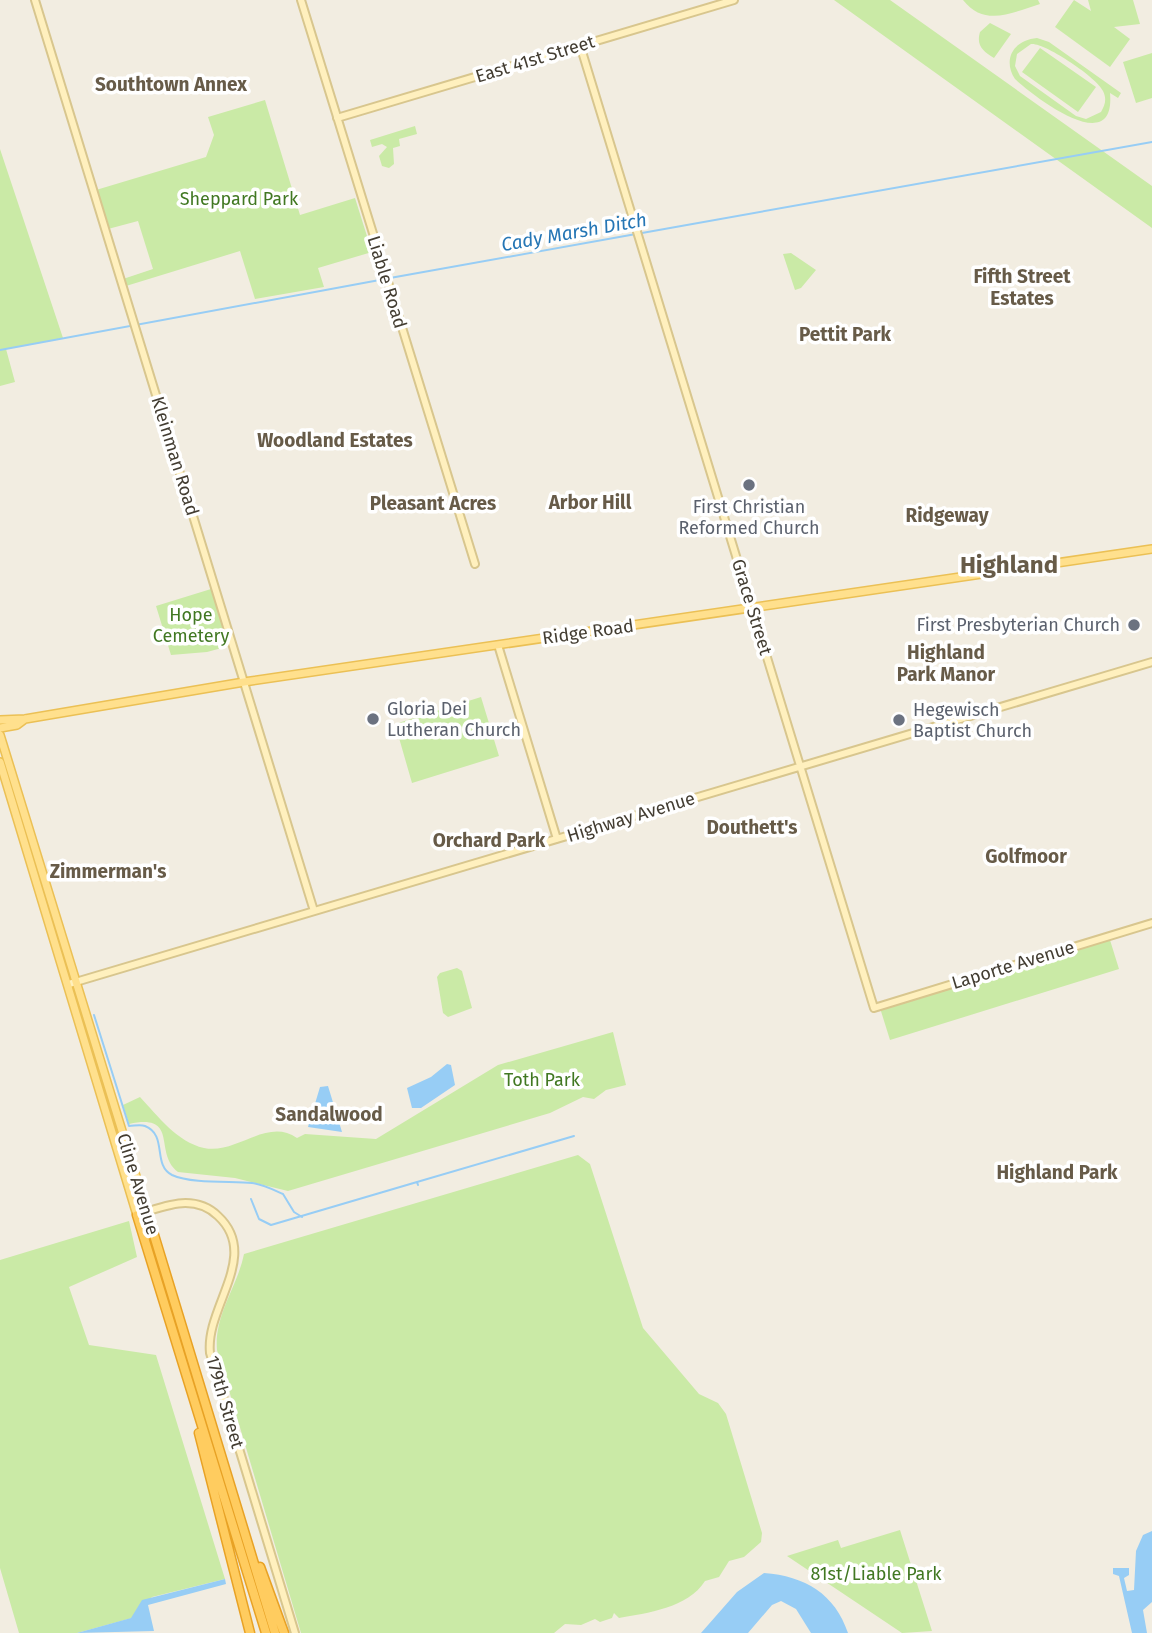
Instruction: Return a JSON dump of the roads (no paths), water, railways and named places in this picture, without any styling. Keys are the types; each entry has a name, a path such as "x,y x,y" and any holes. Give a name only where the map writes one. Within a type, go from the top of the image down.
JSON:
{"highway":[{"name":"Cline Avenue","path":"146,1212 275,1633"},
{"name":"Cline Avenue","path":"137,1215 266,1633"},
{"path":"196,1409 199,1435 250,1633"},
{"path":"241,1519 284,1633"}],"main road":[{"name":"Ridge Road","path":"0,720 25,719 244,682 1152,550"},
{"name":"Ridge Road","path":"0,728 17,725 25,719"},
{"name":"Cline Avenue","path":"0,735 137,1215"},
{"name":"Cline Avenue","path":"0,762 146,1212"}],"street":[{"name":"Kleinman Road","path":"35,0 314,911"},
{"name":"Liable Road","path":"301,0 475,564"},
{"name":"East 41st Street","path":"337,118 734,0"},
{"name":"Grace Street","path":"580,45 874,1007"},
{"path":"498,645 557,839"},
{"name":"Highway Avenue","path":"72,983 1152,662"},
{"name":"Laporte Avenue","path":"874,1007 1152,923"},
{"name":"179th Street","path":"137,1215 177,1203 200,1205 220,1217 233,1238 234,1263 211,1325 211,1358 295,1633"}],"water":[{"path":"447,1064 451,1065 455,1085 421,1108 412,1108 407,1088 431,1077"},
{"path":"328,1086 342,1132 308,1127 320,1087"},
{"path":"1152,1531 1152,1602 1143,1610 1147,1633 1132,1633 1119,1576 1113,1574 1113,1568 1129,1568 1129,1575 1124,1578 1127,1591 1134,1590 1136,1551 1143,1535"},
{"path":"764,1573 793,1578 816,1590 835,1608 848,1633 811,1633 796,1609 781,1601 772,1605 748,1633 701,1633 737,1592"},
{"path":"225,1579 226,1584 148,1605 154,1631 77,1633 131,1618 142,1600"}],"waterway":[{"name":"Cady Marsh Ditch","path":"642,233 1152,142"},
{"name":"Cady Marsh Ditch","path":"390,278 636,234"},
{"name":"Cady Marsh Ditch","path":"0,350 385,279"},
{"path":"94,1015 129,1126 143,1125 152,1130 166,1170 172,1175 190,1180 264,1186 283,1194 294,1212 302,1217"},
{"path":"417,1182 574,1136"},
{"path":"251,1199 259,1219 271,1225 417,1182 418,1185"}],"place":[{"name":"First Christian Reformed Church","path":"749,485"},
{"name":"First Presbyterian Church","path":"1134,625"},
{"name":"Gloria Dei Lutheran Church","path":"373,719"},
{"name":"Hegewisch Baptist Church","path":"899,720"}],"district":[{"name":"Southtown Annex","path":"171,84"},
{"name":"Fifth Street Estates","path":"1022,287"},
{"name":"Pettit Park","path":"845,334"},
{"name":"Woodland Estates","path":"335,440"},
{"name":"Arbor Hill","path":"590,502"},
{"name":"Pleasant Acres","path":"433,503"},
{"name":"Ridgeway","path":"947,515"},
{"name":"Highland","path":"1009,565"},
{"name":"Highland Park Manor","path":"946,663"},
{"name":"Douthett's","path":"752,827"},
{"name":"Orchard Park","path":"489,840"},
{"name":"Golfmoor","path":"1026,856"},
{"name":"Zimmerman's","path":"108,871"},
{"name":"Sandalwood","path":"329,1114"},
{"name":"Highland Park","path":"1057,1172"}],"park label":[{"name":"Sheppard Park","path":"239,199"},
{"name":"Hope Cemetery","path":"191,625"},
{"name":"Toth Park","path":"542,1080"},
{"name":"81st/Liable Park","path":"876,1574"}]}
